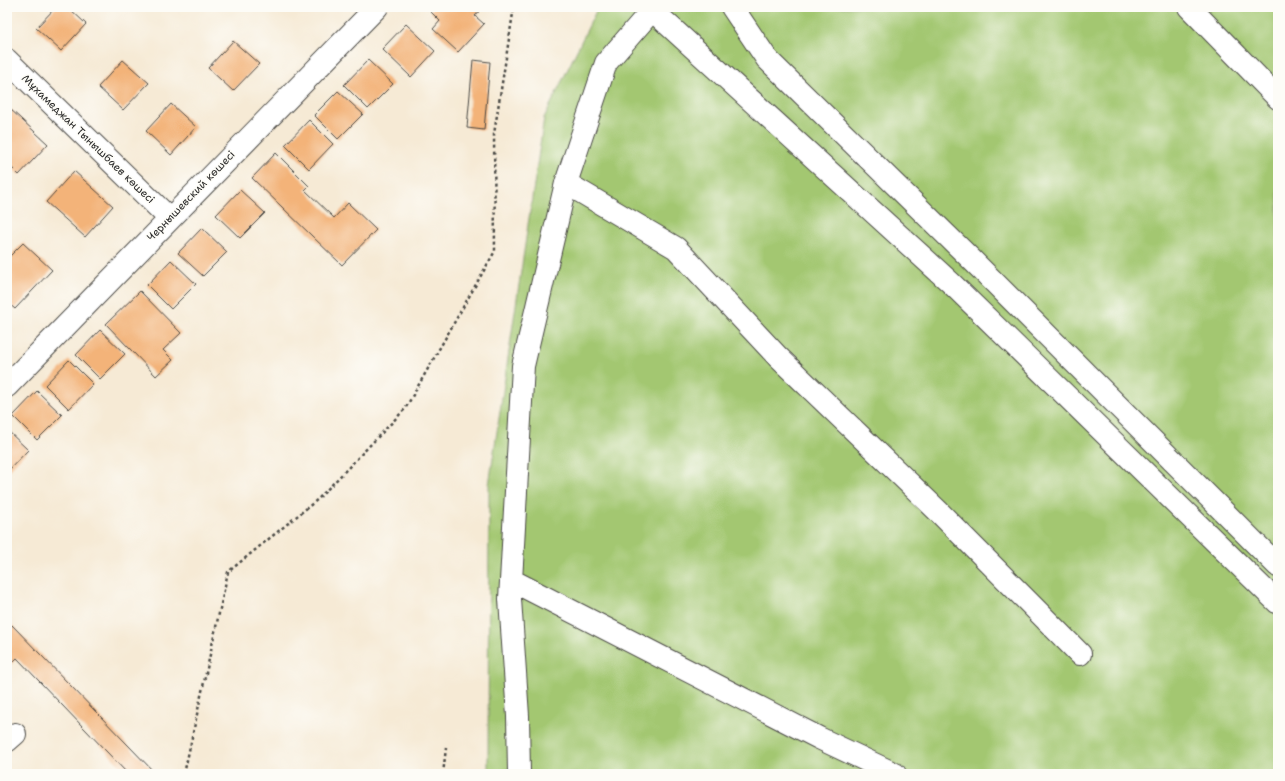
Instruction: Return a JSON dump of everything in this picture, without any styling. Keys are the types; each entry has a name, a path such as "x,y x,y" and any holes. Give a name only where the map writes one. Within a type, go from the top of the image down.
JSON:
{"street":[{"name":"Чернышевский көшесі","path":"10,378 377,7"},
{"path":"732,7 767,59 981,269 1278,566"},
{"path":"1188,7 1278,98"},
{"path":"519,774 518,716 510,599 523,366 566,183 606,63 652,9 951,283 1278,603"},
{"name":"Мұхамеджан Тынышбаев көшесі","path":"7,60 169,218"},
{"path":"566,183 676,248 778,357 939,512 1080,654"},
{"path":"511,580 819,738 895,774"}],"path":[{"path":"184,774 228,572 318,499 405,409 495,251 494,134 514,7"},
{"path":"443,774 446,748"}],"green space":[{"path":"598,7 1278,7 1278,774 488,774 489,485 544,118"}],"building":[{"path":"56,7 68,7 86,24 61,51 36,28"},
{"path":"434,7 483,7 475,16 484,24 458,52 433,29 440,21 430,11"},
{"path":"406,24 435,51 411,77 382,49"},
{"path":"233,41 259,64 233,91 208,68"},
{"path":"123,60 149,83 123,110 98,87"},
{"path":"368,60 393,84 368,109 344,85"},
{"path":"473,60 490,62 484,130 467,128"},
{"path":"338,91 363,114 338,139 314,115"},
{"path":"171,104 196,127 171,155 146,131"},
{"path":"9,108 48,144 19,175 7,163 7,110"},
{"path":"309,120 333,144 309,169 285,145"},
{"path":"276,153 309,186 305,190 334,218 348,203 376,230 342,265 252,178"},
{"path":"74,171 113,206 85,237 46,202"},
{"path":"240,190 265,213 240,238 216,215"},
{"path":"202,228 227,252 203,276 178,253"},
{"path":"23,243 52,270 15,309 7,302 7,259"},
{"path":"171,260 196,284 171,309 147,285"},
{"path":"140,291 181,333 163,350 173,360 156,376 106,324"},
{"path":"100,330 125,354 100,379 76,355"},
{"path":"69,360 93,384 69,409 45,385"},
{"path":"37,391 62,415 37,440 13,416"},
{"path":"7,430 28,450 7,472"},
{"path":"12,625 156,774 128,774 17,658 7,668 7,630"}]}
